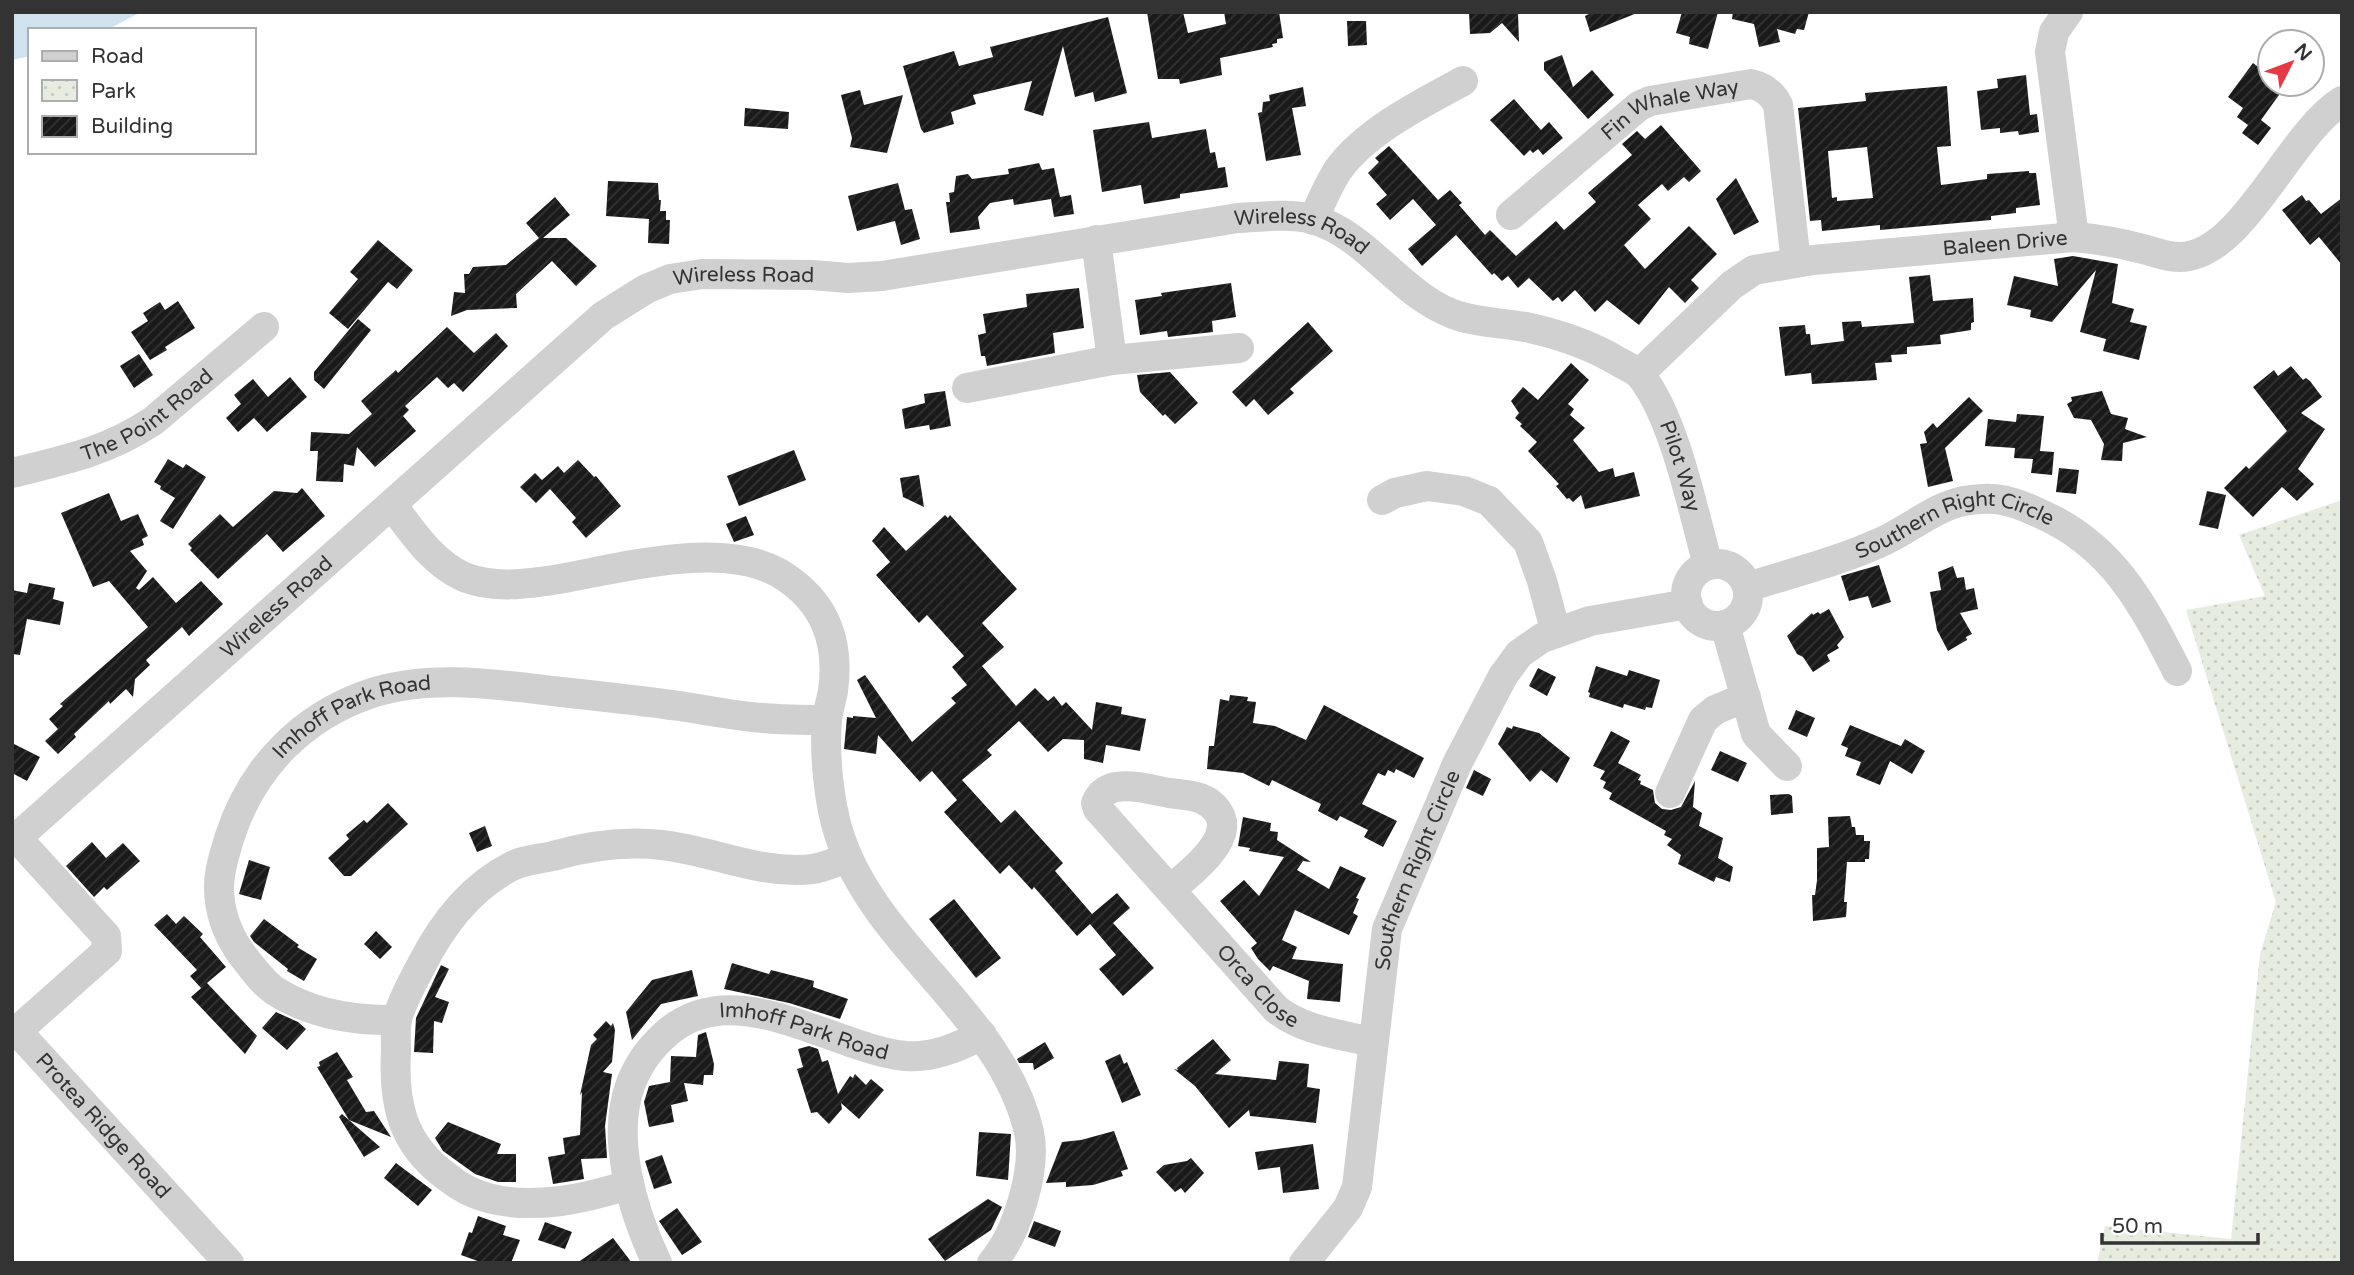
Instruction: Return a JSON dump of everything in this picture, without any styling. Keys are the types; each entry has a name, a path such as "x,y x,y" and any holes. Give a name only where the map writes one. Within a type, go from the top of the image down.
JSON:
{"street":[{"path":"2068,12 2054,32 2050,52 2074,237"},
{"path":"1313,220 1338,170 1347,160 1389,125 1463,81"},
{"name":"Fin Whale Way","path":"1511,215 1639,106 1650,101 1751,84 1768,92 1778,105 1796,262"},
{"name":"Baleen Drive","path":"1639,374 1741,277 1754,270 1796,262 2074,237 2097,239 2177,257 2191,256 2211,249 2230,233 2326,112 2342,101"},
{"name":"Wireless Road","path":"14,840 603,316 646,289 670,279 702,274 848,278 882,276 1238,218 1272,216 1313,220 1341,233 1433,305 1460,316 1493,324 1528,327 1576,341 1600,351 1639,374"},
{"path":"1096,240 1112,360"},
{"name":"The Point Road","path":"12,472 96,452 138,431 264,327"},
{"path":"967,388 1112,360 1239,348"},
{"name":"Pilot Way","path":"1639,374 1664,418 1709,565"},
{"path":"1382,500 1395,493 1427,486 1464,491 1489,501 1528,542 1556,633"},
{"name":"Southern Right Circle","path":"1748,587 1883,542 1945,506 1990,498 2011,500 2055,520 2109,561 2145,608 2177,671"},
{"path":"392,505 425,549 442,563 464,577 493,584 539,582 686,558 719,557 754,563 779,573 804,592 826,621 835,657 833,690 827,720 828,765 838,833 848,858 876,906 982,1035 1021,1102 1030,1137 1028,1183 1017,1219 992,1263"},
{"path":"1709,565 1732,567 1748,587 1749,600 1744,612 1725,625 1704,623 1693,615 1688,604 1686,591 1691,578 1709,565"},
{"name":"Southern Right Circle","path":"1304,1263 1348,1208 1357,1187 1387,929 1457,765 1510,665 1529,646 1590,621 1688,604"},
{"path":"1725,625 1756,734 1787,765"},
{"name":"Imhoff Park Road","path":"397,1020 350,1018 297,1002 274,990 251,967 233,941 222,912 219,886 225,852 251,787 274,756 300,732 333,708 372,692 415,684 486,684 762,718 827,720"},
{"path":"1670,793 1703,720 1715,710 1746,697"},
{"name":"Protea Ridge Road","path":"14,840 106,936 107,951 17,1031 229,1263"},
{"path":"628,1185 589,1197 504,1201 459,1186 420,1154 400,1114 395,1070 397,1020 433,940 480,888 513,864 578,849 631,843 664,845 749,866 780,870 815,869 848,858"},
{"name":"Orca Close","path":"1171,889 1276,1009 1289,1019 1306,1028 1372,1042"},
{"name":"Imhoff Park Road","path":"657,1263 628,1185 624,1120 629,1089 638,1065 653,1046 673,1028 698,1014 720,1009 772,1017 824,1031 887,1053 908,1056 941,1053 982,1035"}],"green space":[{"path":"2342,500 2342,1263 2097,1263 2105,1226 2231,1239 2260,954 2276,902 2186,610 2265,596 2239,535"}],"water":[{"path":"12,12 141,12 111,28 28,28 28,56 12,60"}],"building":[{"path":"1147,12 1183,12 1188,33 1226,24 1224,12 1279,12 1283,38 1277,39 1277,43 1272,44 1273,47 1220,58 1222,75 1180,84 1179,79 1158,79"},
{"path":"1469,12 1518,12 1519,42 1502,23 1490,33 1470,34"},
{"path":"1593,12 1637,13 1590,32 1585,16"},
{"path":"1682,12 1718,12 1708,49 1689,44 1690,37 1676,33"},
{"path":"1733,12 1809,12 1804,30 1797,29 1795,34 1777,29 1780,42 1759,47 1754,24 1732,19"},
{"path":"1108,17 1127,93 1095,102 1093,92 1075,97 1063,46 1043,116 1024,110 1032,81 973,95 976,104 951,112 954,124 924,133 921,129 903,66 954,51 959,66 993,57 990,47"},
{"path":"1347,21 1366,21 1367,45 1348,46"},
{"path":"1562,55 1573,87 1592,70 1614,95 1588,119 1544,70 1544,62"},
{"path":"2253,63 2256,65 2256,98 2277,98 2261,120 2271,128 2258,145 2242,133 2248,125 2237,117 2243,108 2228,97"},
{"path":"2026,75 2030,115 2037,114 2039,132 2019,135 2018,131 2000,133 2000,128 1981,130 1977,91 1998,88 1997,79"},
{"path":"1947,86 1951,146 1937,147 1941,185 1987,179 1987,174 2029,171 2036,173 2040,205 2016,208 2016,213 1991,216 1991,220 1880,230 1880,225 1822,231 1821,220 1810,221 1798,108 1866,101 1865,93","holes":["1867,147 1873,198 1837,201 1837,197 1832,198 1828,151"]},
{"path":"1303,87 1306,106 1292,108 1301,155 1266,161 1258,113 1262,112 1263,102 1270,101 1269,95"},
{"path":"860,90 864,105 903,95 887,153 850,147 852,138 841,95"},
{"path":"1514,99 1541,130 1549,122 1563,138 1543,155 1538,149 1533,153 1530,150 1524,156 1490,120"},
{"path":"745,108 789,112 788,129 744,126"},
{"path":"1149,122 1152,138 1206,129 1210,153 1215,152 1218,168 1225,167 1228,187 1180,194 1180,198 1144,204 1141,185 1102,192 1093,130"},
{"path":"1661,125 1701,171 1689,182 1684,177 1668,191 1662,184 1638,205 1651,219 1624,245 1645,269 1689,226 1717,254 1691,280 1699,288 1685,303 1669,287 1639,325 1607,300 1595,312 1575,290 1562,302 1558,297 1553,301 1529,278 1518,288 1508,276 1502,281 1494,273 1492,275 1456,235 1422,266 1408,249 1436,225 1413,199 1390,220 1376,204 1387,195 1368,173 1379,162 1375,158 1389,146 1438,200 1450,190 1462,203 1459,205 1485,235 1490,230 1516,256 1556,221 1564,230 1596,202 1588,193 1632,155 1622,144 1637,131 1645,139"},
{"path":"1039,163 1042,170 1054,168 1060,197 1071,195 1074,214 1054,217 1051,199 1014,205 1013,199 990,203 978,217 980,229 950,233 946,202 950,202 949,193 954,192 956,176 968,174 972,179 1009,174 1008,169"},
{"path":"1736,178 1759,222 1734,235 1716,199"},
{"path":"608,181 658,183 660,211 666,211 666,220 670,220 669,244 648,243 649,219 606,216"},
{"path":"898,183 905,210 912,209 920,239 901,245 895,221 857,231 848,196"},
{"path":"2302,195 2321,214 2342,198 2342,265 2319,237 2310,245 2282,210"},
{"path":"555,197 570,215 543,238 566,238 597,266 576,286 552,261 516,294 517,308 467,310 451,316 454,292 465,293 464,274 469,274 473,267 506,265 539,238 526,223"},
{"path":"378,240 413,270 397,289 388,282 348,329 329,313 358,279 350,272"},
{"path":"2073,256 2118,264 2112,303 2134,309 2130,322 2147,326 2139,360 2103,351 2106,339 2080,332 2096,270 2052,322 2030,317 2031,310 2007,305 2014,276 2058,286 2054,259"},
{"path":"1930,275 1933,301 1973,298 1974,322 1971,323 1971,330 1940,335 1941,344 1907,347 1907,354 1891,355 1892,362 1875,363 1877,380 1812,384 1811,373 1785,376 1779,327 1805,325 1806,334 1810,334 1811,345 1844,341 1842,322 1861,321 1862,327 1914,323 1909,277"},
{"path":"1231,283 1236,317 1212,321 1213,332 1168,337 1167,331 1140,335 1135,300 1162,296 1161,293"},
{"path":"1079,288 1084,328 1053,333 1055,353 987,366 985,356 981,356 978,335 986,333 983,314 1027,307 1026,294"},
{"path":"178,301 195,328 150,360 131,332 148,321 143,313 160,302 165,310"},
{"path":"358,319 371,330 324,389 314,380 314,372"},
{"path":"1308,322 1333,351 1290,389 1294,393 1268,415 1254,399 1246,407 1232,392"},
{"path":"447,327 474,353 496,333 508,346 463,392 454,383 448,388 437,377 405,406 409,410 403,416 416,431 375,467 357,447 354,466 344,464 343,482 316,481 318,451 310,451 311,432 349,434 372,414 361,401 396,370 398,373"},
{"path":"139,354 153,375 134,388 120,366"},
{"path":"1571,363 1589,380 1568,404 1574,409 1570,415 1585,428 1573,440 1599,472 1613,468 1615,477 1634,472 1640,496 1585,509 1581,495 1573,502 1567,499 1556,486 1559,484 1528,451 1537,442 1520,426 1522,424 1515,418 1519,413 1511,401 1523,387 1538,400"},
{"path":"2291,366 2303,380 2306,378 2310,381 2322,397 2301,413 2325,429 2298,469 2314,484 2297,501 2282,487 2253,517 2224,488 2246,466 2249,469 2287,431 2253,387 2274,370 2278,376"},
{"path":"1170,372 1198,403 1175,424 1165,414 1163,416 1140,392 1137,375"},
{"path":"290,377 307,397 267,432 254,418 238,432 226,418 241,404 234,395 253,379 268,397"},
{"path":"945,391 951,426 930,430 929,425 905,429 902,409 925,403 924,394"},
{"path":"2102,391 2111,414 2128,418 2125,429 2147,437 2123,443 2122,461 2101,460 2104,444 2091,420 2074,418 2067,404 2072,401 2071,397"},
{"path":"1969,397 1983,411 1945,448 1953,481 1928,487 1920,444 1927,443 1924,432 1933,423 1937,428"},
{"path":"2017,414 2044,416 2040,451 2054,452 2052,475 2031,473 2033,459 2014,458 2015,448 1985,446 1988,419 2016,422"},
{"path":"794,450 806,480 739,506 727,476"},
{"path":"168,459 183,468 186,464 206,477 173,529 160,521 175,498 154,482"},
{"path":"578,460 596,476 621,506 586,538 572,522 576,518 550,489 536,503 520,487 535,473 542,480 558,466 564,473"},
{"path":"2059,468 2079,470 2076,494 2056,492"},
{"path":"919,475 924,507 903,497 900,478"},
{"path":"302,488 325,516 283,552 267,534 218,579 190,550 192,548 188,544 220,514 233,527 274,491 297,493"},
{"path":"2207,491 2226,495 2218,529 2199,525"},
{"path":"109,493 121,521 138,514 148,536 142,539 144,545 130,551 147,571 136,588 139,590 153,577 176,603 201,581 223,604 189,636 182,627 146,660 150,665 135,679 133,697 126,689 110,704 109,701 74,734 76,737 58,754 45,741 58,729 49,719 63,706 60,704 148,627 109,581 93,587 61,513"},
{"path":"945,515 948,518 950,515 1017,589 982,623 1004,647 982,666 1016,706 1035,688 1048,701 1054,696 1062,706 1066,702 1092,730 1096,702 1122,707 1121,714 1146,719 1140,751 1106,745 1103,763 1084,759 1084,740 1063,739 1048,752 1019,721 987,750 992,755 962,780 1001,823 1015,810 1063,863 1055,871 1092,914 1117,893 1130,908 1113,923 1154,968 1123,996 1099,969 1116,955 1090,924 1077,936 1034,887 1032,890 1009,865 1000,874 944,812 957,800 932,771 920,782 878,735 876,754 844,749 847,717 876,718 857,680 865,675 912,742 956,703 951,698 967,685 952,667 964,656 927,615 919,623 876,575 890,562 872,541 884,527 906,551"},
{"path":"746,516 754,535 734,542 726,524"},
{"path":"1879,565 1891,602 1872,608 1868,596 1849,601 1841,576"},
{"path":"1953,566 1957,578 1964,577 1966,590 1974,588 1978,609 1960,613 1972,634 1948,651 1937,630 1930,592 1941,590 1938,572"},
{"path":"29,583 55,588 53,599 64,602 60,625 27,619 20,655 12,654 12,590 27,593"},
{"path":"1829,609 1844,637 1837,645 1839,648 1827,655 1830,661 1813,672 1803,657 1797,654 1787,636 1812,613 1820,614"},
{"path":"1596,666 1627,676 1629,670 1660,680 1652,708 1646,707 1645,710 1624,704 1623,708 1589,697"},
{"path":"1538,668 1556,677 1547,696 1529,686"},
{"path":"1230,695 1248,697 1247,701 1256,702 1253,723 1275,726 1306,740 1324,705 1424,758 1414,778 1396,769 1394,773 1388,770 1385,776 1378,773 1362,804 1397,821 1383,847 1364,837 1368,830 1340,816 1337,821 1318,811 1321,804 1272,780 1269,786 1243,773 1207,769 1209,746 1214,746 1220,699 1229,701"},
{"path":"1796,710 1815,718 1807,737 1788,729"},
{"path":"1850,725 1901,746 1905,739 1925,751 1912,774 1890,761 1880,785 1856,775 1861,762 1845,756 1848,748 1841,745"},
{"path":"1513,726 1539,733 1570,758 1557,783 1541,770 1530,782 1498,744 1507,727 1512,729"},
{"path":"1611,731 1630,741 1618,763 1641,775 1638,780 1641,781 1640,784 1653,790 1655,803 1662,809 1681,807 1695,781 1693,807 1702,813 1699,826 1723,838 1718,858 1733,867 1730,882 1716,877 1714,882 1678,864 1681,855 1667,845 1672,839 1664,835 1666,831 1609,799 1612,793 1603,788 1606,782 1600,779 1605,771 1593,766"},
{"path":"12,743 40,757 27,781 12,773"},
{"path":"1720,751 1747,763 1738,782 1711,770"},
{"path":"1474,770 1491,779 1483,796 1466,788"},
{"path":"1770,795 1792,796 1793,813 1771,815"},
{"path":"388,803 408,824 351,876 344,876 328,858 349,839 346,835 364,820 367,823"},
{"path":"1850,816 1856,835 1864,835 1864,841 1870,841 1869,859 1865,859 1865,862 1847,862 1844,902 1847,902 1846,917 1813,921 1812,895 1815,895 1817,880 1817,848 1829,847 1828,817"},
{"path":"1243,817 1271,823 1270,831 1278,832 1277,840 1311,862 1303,861 1297,870 1329,889 1340,866 1366,878 1356,898 1359,899 1353,913 1358,916 1349,935 1295,910 1282,940 1297,947 1292,959 1343,964 1340,1002 1307,999 1309,981 1273,966 1270,971 1251,948 1257,943 1220,901 1244,880 1259,896 1284,857 1249,851 1250,848 1238,846"},
{"path":"485,826 492,846 477,852 469,833"},
{"path":"92,842 106,858 123,843 140,861 107,890 104,887 94,897 66,866"},
{"path":"249,860 270,867 261,900 239,894"},
{"path":"954,899 1001,958 976,978 929,919"},
{"path":"167,914 176,924 184,916 203,934 200,937 226,967 201,988 190,976 197,970 154,925"},
{"path":"264,919 299,945 297,947 317,959 304,981 287,971 288,969 250,936"},
{"path":"376,931 392,947 380,959 364,944"},
{"path":"732,963 769,974 771,970 814,981 813,987 848,999 840,1019 789,1003 724,989"},
{"path":"441,965 449,969 435,997 449,1002 442,1023 434,1021 433,1053 414,1052 416,1018"},
{"path":"692,970 698,996 661,1004 632,1040 626,1012 652,980"},
{"path":"207,983 257,1036 245,1054 191,997"},
{"path":"276,1012 298,1022 306,1029 287,1050 262,1028"},
{"path":"606,1021 611,1026 613,1023 615,1030 612,1062 603,1072 612,1074 605,1126 607,1158 581,1159 584,1179 553,1184 548,1157 565,1154 563,1138 580,1135 582,1092 580,1095 591,1045 597,1039 593,1035"},
{"path":"706,1032 714,1064 713,1075 704,1075 703,1085 684,1083 688,1101 671,1105 674,1122 649,1127 644,1102 649,1086 670,1082 671,1056 696,1057 698,1035"},
{"path":"1213,1039 1231,1060 1215,1074 1276,1080 1279,1061 1309,1064 1307,1087 1320,1089 1316,1123 1250,1116 1249,1110 1229,1128 1195,1086 1174,1069 1178,1070 1177,1068"},
{"path":"1045,1042 1054,1058 1034,1070 1033,1063 1019,1063 1017,1059"},
{"path":"809,1046 818,1049 822,1062 828,1060 838,1094 850,1076 853,1078 855,1074 866,1085 871,1079 884,1090 859,1119 841,1103 842,1109 829,1124 817,1112 811,1113 797,1069 803,1067 798,1049"},
{"path":"337,1052 353,1077 347,1080 366,1112 374,1111 391,1137 349,1120 317,1067 320,1066 319,1062"},
{"path":"1120,1054 1124,1064 1127,1062 1141,1095 1122,1103 1105,1061"},
{"path":"342,1114 380,1147 364,1157 339,1117"},
{"path":"448,1122 501,1144 497,1154 516,1154 516,1182 498,1182 475,1174 443,1151 435,1138"},
{"path":"1114,1131 1128,1169 1121,1171 1123,1176 1093,1185 1066,1187 1066,1182 1046,1183 1062,1142"},
{"path":"979,1132 1011,1134 1008,1180 976,1176"},
{"path":"1313,1144 1319,1189 1283,1193 1280,1167 1258,1170 1255,1152"},
{"path":"662,1155 672,1183 654,1189 645,1161"},
{"path":"1191,1158 1204,1173 1185,1193 1181,1188 1175,1192 1156,1172 1164,1165"},
{"path":"396,1163 432,1190 418,1206 384,1178"},
{"path":"988,1199 1002,1207 991,1230 945,1261 928,1239"},
{"path":"677,1208 702,1242 682,1255 659,1221"},
{"path":"478,1216 506,1226 503,1235 520,1240 511,1263 483,1263 461,1255"},
{"path":"1034,1221 1061,1231 1055,1247 1028,1237"},
{"path":"545,1222 572,1232 565,1249 538,1240"},
{"path":"613,1238 632,1263 577,1263"}]}
